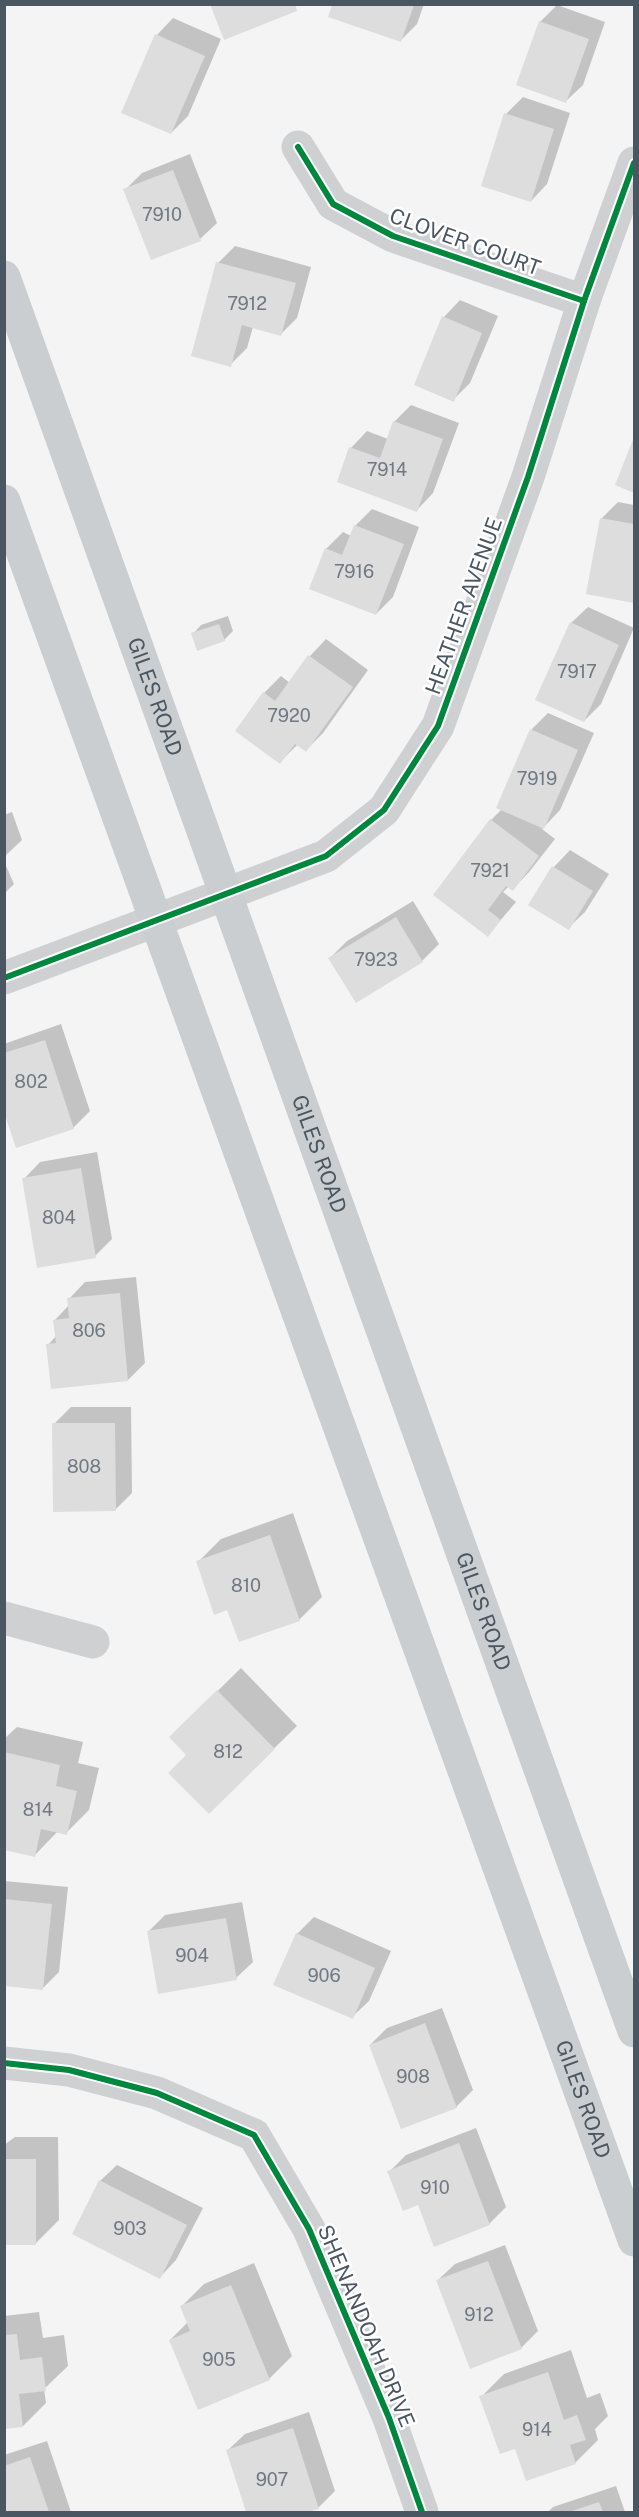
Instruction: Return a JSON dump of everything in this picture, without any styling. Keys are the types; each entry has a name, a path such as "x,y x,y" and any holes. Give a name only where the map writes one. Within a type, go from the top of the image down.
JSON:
{"main road":[{"name":"GILES ROAD","path":"4,277 634,2031"},
{"name":"GILES ROAD","path":"4,501 158,920 634,2240"}],"street":[{"name":"CLOVER COURT","path":"298,147 333,204 393,236 584,301"},
{"name":"HEATHER AVENUE","path":"4,978 326,856 384,810 438,726 528,477 584,301 634,163"},
{"path":"4,1618 93,1642"},
{"name":"SHENANDOAH DRIVE","path":"4,2063 69,2070 157,2093 254,2135 309,2229 389,2418 422,2512"}],"building":[{"path":"210,4 295,4 297,11 224,40"},
{"path":"332,5 414,5 401,42 328,17"},
{"path":"539,21 589,39 566,103 516,85"},
{"path":"155,34 205,56 171,134 121,113"},
{"path":"504,113 554,129 531,202 481,186"},
{"path":"173,170 201,241 151,260 123,189"},
{"path":"216,262 296,283 281,336 242,325 231,367 191,356"},
{"path":"442,316 482,333 454,402 414,385"},
{"path":"393,421 443,439 417,512 337,482 349,447 380,458"},
{"path":"634,437 634,493 615,485"},
{"path":"600,518 634,524 634,603 586,594"},
{"path":"354,525 404,544 376,615 309,589 325,548 342,555"},
{"path":"570,622 619,645 584,722 535,700"},
{"path":"219,624 225,641 197,651 191,633"},
{"path":"308,655 353,687 306,752 295,744 280,764 235,731 263,692 275,701"},
{"path":"530,729 578,750 544,829 496,808"},
{"path":"490,819 539,856 513,891 506,886 488,910 501,920 488,937 433,895"},
{"path":"552,866 593,891 569,930 528,905"},
{"path":"396,917 423,962 356,1003 328,958"},
{"path":"45,1040 74,1129 16,1148 4,1112 4,1053"},
{"path":"81,1168 96,1258 37,1268 22,1178"},
{"path":"120,1293 128,1381 51,1389 46,1344 56,1343 53,1320 69,1318 67,1298"},
{"path":"52,1423 115,1423 116,1511 53,1512"},
{"path":"270,1535 300,1621 239,1642 227,1610 214,1615 196,1561"},
{"path":"217,1690 275,1749 209,1814 168,1773 186,1755 169,1737"},
{"path":"4,1752 60,1765 56,1786 77,1791 67,1835 41,1829 35,1857 4,1850"},
{"path":"4,1899 52,1904 43,1990 4,1986"},
{"path":"226,1918 237,1980 158,1994 147,1931"},
{"path":"296,1933 375,1968 353,2019 273,1985"},
{"path":"425,2023 457,2108 401,2129 369,2045"},
{"path":"459,2143 490,2225 434,2247 418,2205 403,2211 387,2171"},
{"path":"4,2159 36,2159 36,2245 4,2245"},
{"path":"99,2180 187,2225 160,2279 72,2234"},
{"path":"488,2261 522,2349 470,2369 436,2280"},
{"path":"231,2285 270,2380 198,2410 169,2340 190,2331 180,2306"},
{"path":"17,2334 20,2360 42,2357 46,2391 19,2394 23,2427 4,2429 4,2335"},
{"path":"548,2372 564,2420 577,2415 586,2440 570,2445 576,2464 526,2481 515,2449 500,2454 479,2396"},
{"path":"293,2428 319,2509 308,2512 246,2512 226,2450"},
{"path":"30,2457 49,2512 4,2512 4,2466"},
{"path":"599,2502 603,2512 569,2512"}],"cycle path":[{"path":"298,147 333,204 393,236 584,301"},
{"path":"4,978 326,856 384,810 438,726 528,477 584,301 634,163"},
{"path":"4,2063 69,2070 157,2093 254,2135 309,2229 389,2418 422,2512"}]}
